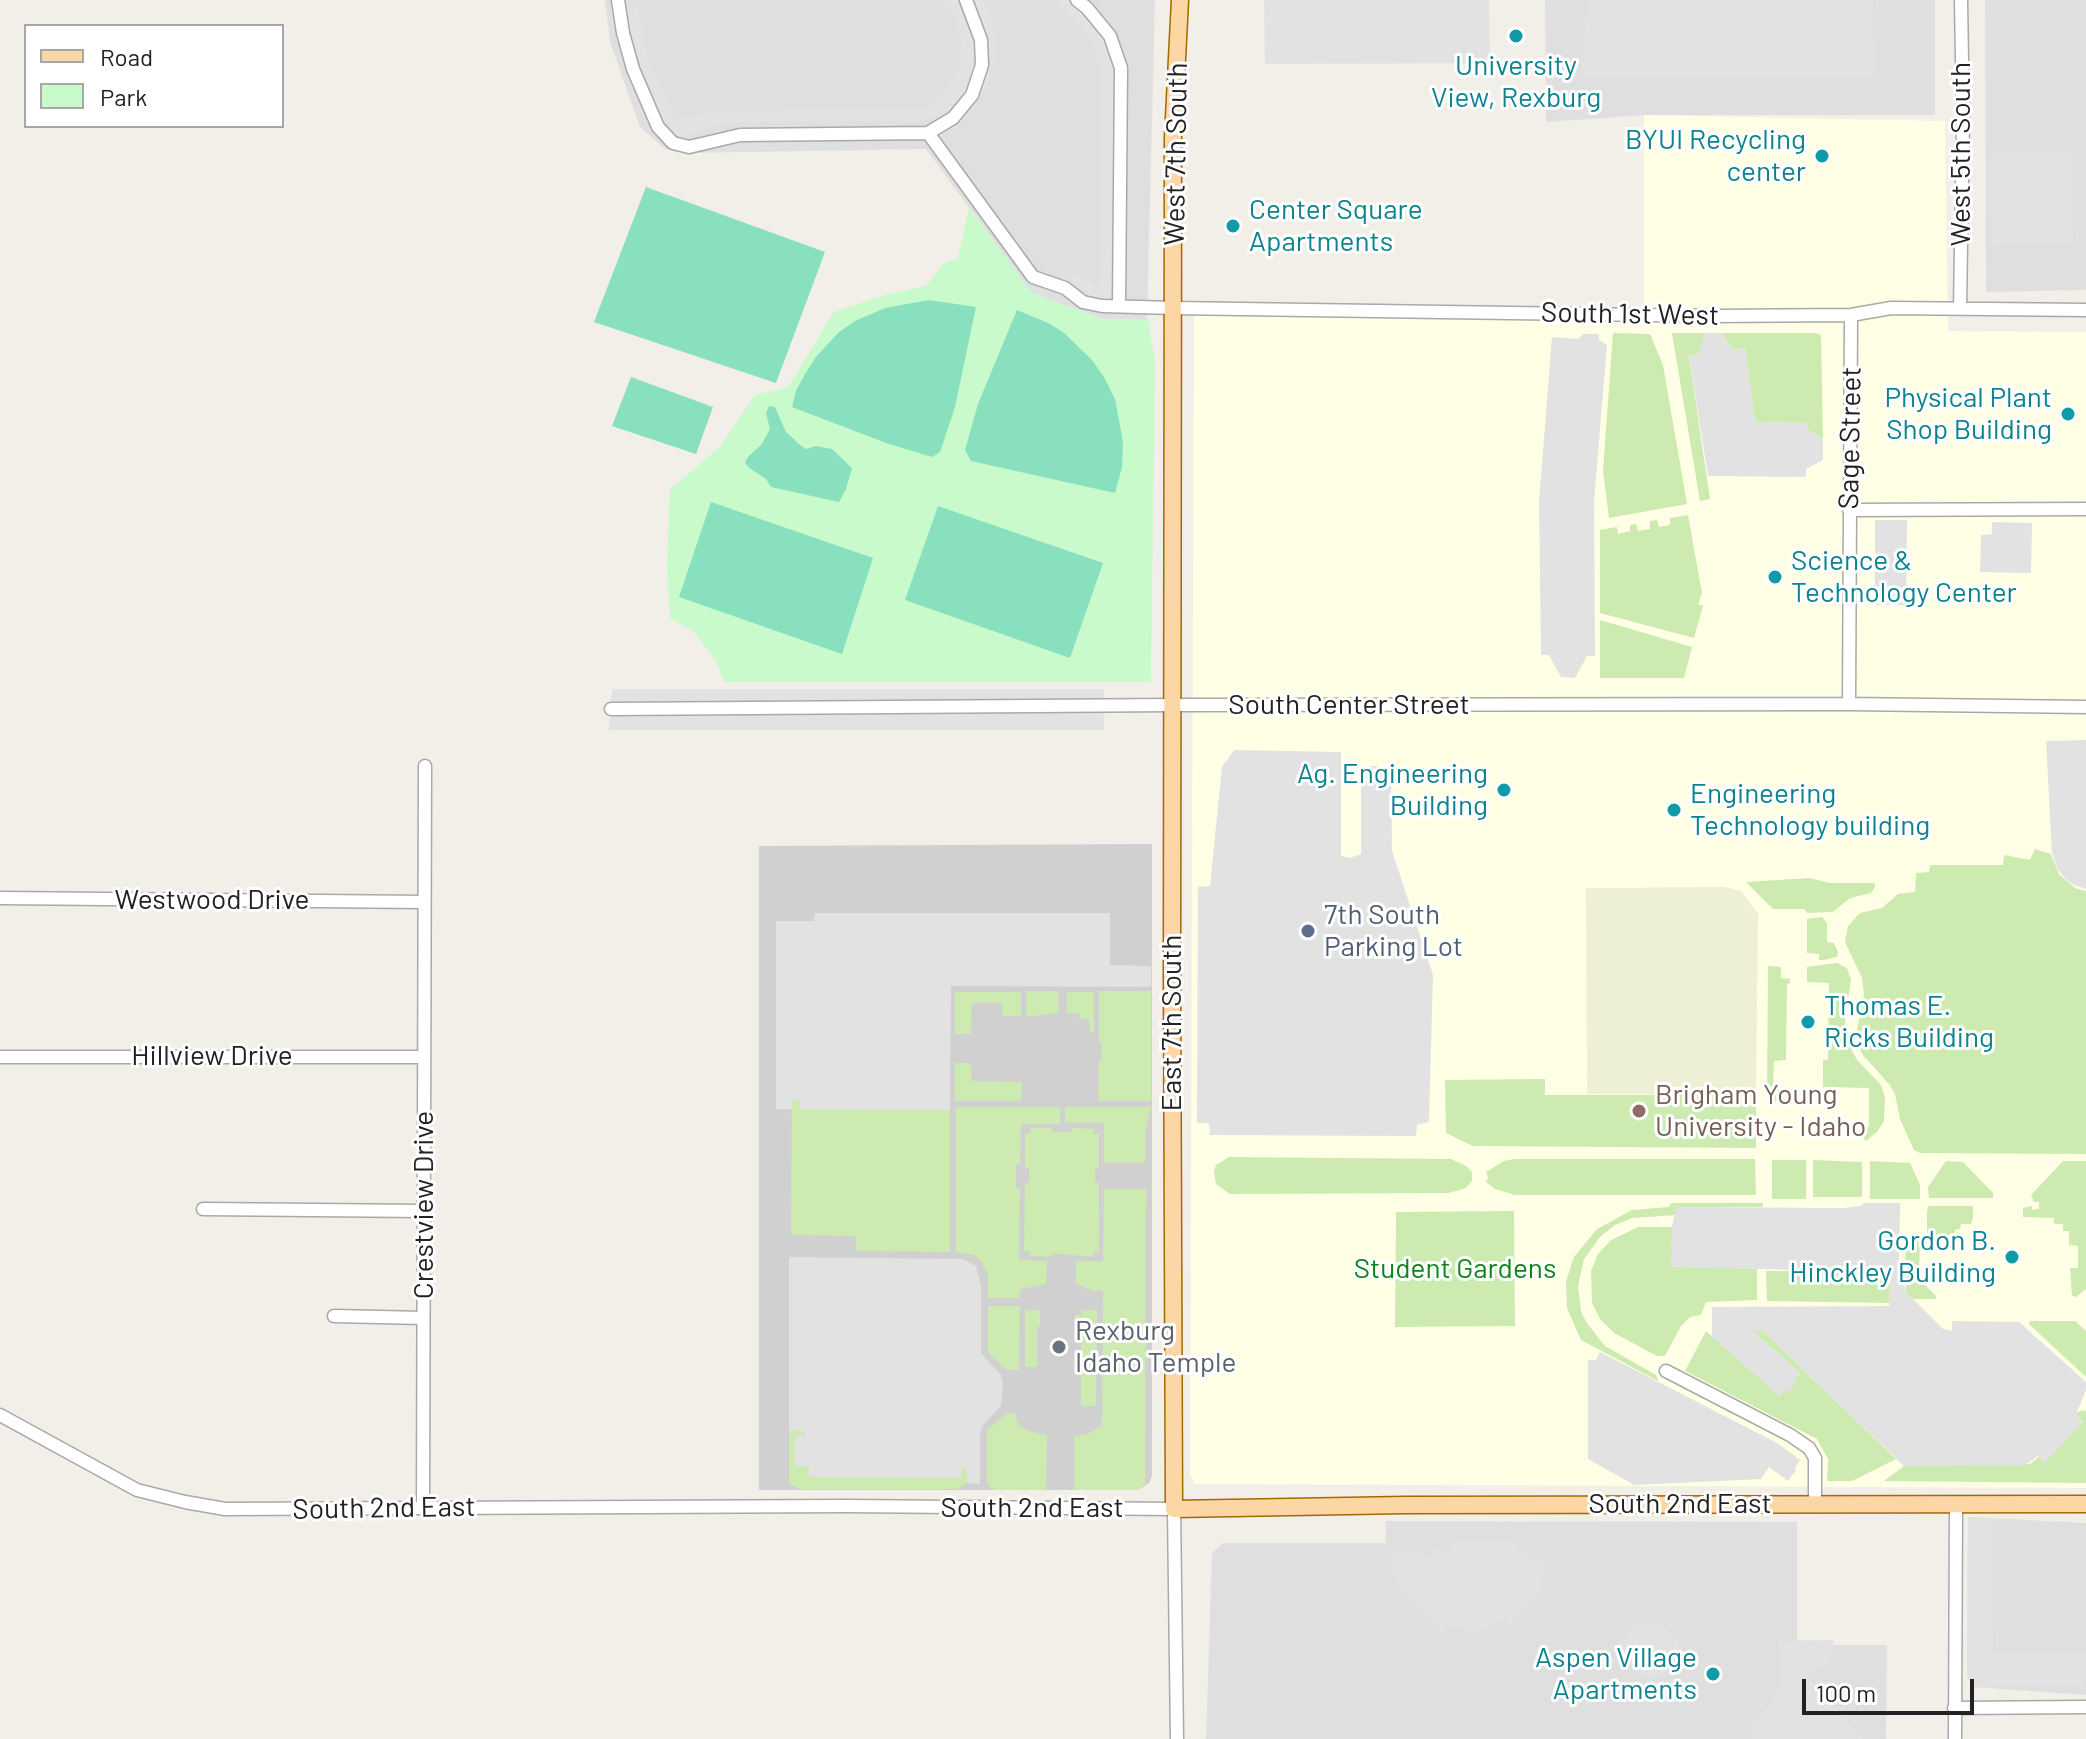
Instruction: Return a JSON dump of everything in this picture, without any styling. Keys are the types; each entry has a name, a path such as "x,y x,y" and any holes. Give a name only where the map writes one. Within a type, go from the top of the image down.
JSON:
{"main road":[{"name":"West 7th South","path":"1173,308 1173,137 1180,0"},
{"name":"East 7th South","path":"1173,308 1174,1509"},
{"name":"South 2nd East","path":"1174,1509 1422,1505 2086,1504"}],"street":[{"path":"618,0 633,69 658,127 673,143 689,147 740,135 928,133 953,118 972,95 982,65 981,40 966,0"},
{"path":"1077,0 1110,36 1121,68 1119,306"},
{"name":"West 5th South","path":"1960,308 1963,158 1961,0"},
{"name":"South 1st West","path":"928,133 1033,277 1065,288 1083,302 1173,308 1714,316 1851,315 1891,308 2086,310"},
{"name":"Sage Street","path":"1849,704 1851,315"},
{"path":"1849,510 2086,509"},
{"name":"South Center Street","path":"611,709 1849,704 2086,707"},
{"name":"Crestview Drive","path":"423,1507 425,766"},
{"name":"Westwood Drive","path":"0,898 424,902"},
{"name":"Hillview Drive","path":"0,1057 424,1057"},
{"path":"203,1209 423,1211"},
{"path":"334,1316 423,1318"},
{"path":"1666,1371 1790,1435 1809,1448 1815,1458 1815,1504"},
{"name":"South 2nd East","path":"0,1415 137,1490 225,1509 846,1506 1174,1509"},
{"path":"1955,1739 1956,1505"},
{"name":"East 7th South","path":"1174,1509 1177,1739"},
{"path":"1954,1708 2086,1707"}],"shaded area":[{"path":"605,0 1155,0 1147,320 1103,319 1032,293 926,149 689,153 665,149 640,127 610,42"},
{"path":"942,0 983,0 992,19 996,44 995,65 985,91 972,113 954,129 941,115 927,121 724,122 679,138 666,126 648,91 625,8 638,7 648,56 661,90 677,119 716,111 925,108 936,102 959,69 961,43 953,16"},
{"path":"1051,0 1072,0 1099,26 1111,51 1115,79 1117,271 1112,298 1093,299 1068,284 1075,273 1097,285 1102,277 1101,80 1097,54 1087,34"},
{"path":"1264,0 1489,0 1490,63 1265,64"},
{"path":"1545,0 1935,0 1935,115 1644,115 1546,122"},
{"path":"1587,0 1873,0 1875,78 1581,78"},
{"path":"1985,0 2086,0 2086,290 1986,292"},
{"name":"Brigham Young University - Idaho","path":"1644,115 1945,121 1948,331 2086,332 2086,1488 1195,1484 1190,1475 1194,306 1644,313"},
{"path":"1991,150 2074,151 2073,242 1990,245"},
{"path":"1705,333 1721,333 1733,350 1745,348 1755,422 1808,423 1808,430 1823,439 1823,460 1806,469 1806,477 1708,476 1689,356 1698,355"},
{"path":"1583,334 1599,334 1599,340 1607,345 1594,502 1595,656 1587,656 1575,678 1561,677 1549,655 1541,655 1539,502 1552,337 1578,339"},
{"path":"1875,520 1907,520 1906,605 1875,605"},
{"path":"1992,522 2032,523 2031,573 1980,572 1981,535 1992,534"},
{"path":"612,689 1104,689 1104,730 609,730"},
{"path":"2086,740 2086,889 2065,878 2058,870 2052,853 2046,741"},
{"name":"7th South Parking Lot","path":"1234,750 1341,752 1341,856 1350,858 1361,854 1361,766 1391,766 1392,851 1433,975 1429,1122 1417,1125 1416,1136 1210,1135 1209,1123 1197,1123 1198,887 1210,886 1222,767"},
{"path":"1152,844 1152,1476 1149,1483 1138,1490 759,1490 759,846"},
{"path":"1725,887 1741,891 1758,913 1756,1095 1587,1094 1586,888"},
{"path":"815,913 1110,913 1110,965 1151,966 1151,987 951,986 950,1110 800,1109 799,1100 792,1100 792,1109 776,1109 776,921 814,921"},
{"path":"1864,1203 1900,1203 1899,1267 1906,1292 1943,1329 1952,1331 1952,1321 2019,1322 2086,1382 2076,1414 2083,1422 2045,1463 2038,1456 2025,1465 1904,1466 1762,1330 1754,1332 1800,1373 1788,1392 1785,1390 1779,1396 1712,1337 1712,1307 1889,1306 1890,1272 1671,1267 1676,1207 1844,1208"},
{"path":"789,1257 963,1259 976,1266 981,1285 981,1353 1001,1375 1003,1384 1001,1406 983,1425 980,1433 980,1484 967,1483 966,1469 961,1469 961,1478 809,1477 809,1466 795,1466 795,1436 804,1436 804,1431 789,1430"},
{"path":"1600,1352 1777,1443 1800,1460 1796,1470 1788,1481 1769,1467 1761,1479 1634,1485 1588,1459 1588,1360 1596,1360"},
{"path":"1968,1517 2086,1523 2086,1695 1974,1687 1967,1676"},
{"path":"1968,1517 1994,1518 1993,1653 2086,1654 2085,1687 1974,1687 1967,1676"},
{"name":"Aspen Village Apartments","path":"1386,1521 1797,1522 1797,1645 1887,1645 1886,1739 1206,1739 1212,1553 1223,1543 1386,1543"},
{"path":"1509,1541 1516,1544 1533,1559 1547,1565 1539,1584 1544,1592 1511,1624 1503,1619 1488,1628 1472,1632 1448,1625 1440,1633 1401,1592 1391,1567 1390,1551 1422,1550 1425,1559 1438,1547 1446,1552 1457,1542"},
{"path":"1650,1622 1663,1625 1678,1638 1682,1657 1674,1677 1668,1671 1659,1677 1644,1677 1632,1669 1626,1657 1617,1658 1617,1647 1625,1634 1634,1626"},
{"path":"1833,1640 1834,1660 1807,1676 1864,1739 1751,1739 1754,1721 1774,1698 1781,1684 1779,1641"}],"green space":[{"path":"646,187 825,252 776,383 594,322"},
{"path":"969,208 1032,293 1103,319 1147,320 1151,324 1149,329 1155,359 1151,682 724,682 716,661 693,631 670,618 667,567 670,489 720,447 755,395 788,387 834,312 891,293 926,286 943,264 958,258"},
{"path":"929,300 976,307 955,407 940,452 932,457 792,407 805,374 838,333 855,321 885,308"},
{"path":"1017,310 1063,332 1093,361 1105,379 1115,399 1123,442 1122,467 1115,493 971,461 965,450 978,404"},
{"path":"1613,333 1650,334 1663,365 1687,504 1609,518 1603,471"},
{"path":"1672,333 1705,333 1698,355 1689,356 1710,499 1700,501"},
{"path":"1721,333 1821,335 1823,439 1808,430 1808,423 1755,422 1745,348 1733,350"},
{"path":"631,377 713,407 696,454 612,426"},
{"path":"769,406 775,407 786,432 799,444 806,449 816,446 832,449 852,468 839,502 771,487 766,479 748,467 745,462 762,444 770,429 766,413"},
{"path":"711,502 873,558 842,654 679,597"},
{"path":"938,506 1103,563 1070,658 905,600"},
{"path":"1688,515 1702,593 1698,604 1703,606 1694,638 1600,613 1600,530 1617,527 1618,534 1630,531 1630,525 1636,524 1638,531 1650,529 1650,521 1657,520 1659,527 1670,525 1670,518"},
{"path":"1600,620 1692,647 1684,678 1600,678"},
{"path":"2035,849 2051,854 2059,874 2075,888 2086,891 2086,1154 1920,1153 1914,1150 1900,1119 1895,1094 1862,1054 1858,1042 1857,1030 1864,994 1862,978 1845,942 1848,926 1860,913 1882,908 1898,894 1915,892 1916,873 1929,872 1930,865 2003,865 2004,855 2030,860"},
{"path":"1810,878 1830,883 1875,883 1875,887 1871,893 1850,898 1833,912 1807,913 1804,909 1773,909 1746,882"},
{"path":"1822,917 1827,923 1827,942 1834,943 1838,952 1837,957 1819,960 1819,954 1807,953 1807,919"},
{"path":"1837,963 1847,968 1851,980 1845,1019 1847,1041 1857,1060 1881,1085 1885,1098 1884,1121 1866,1141 1863,1128 1869,1127 1869,1088 1823,1087 1823,1060 1828,1060 1829,983 1807,982 1807,967"},
{"path":"1768,966 1781,967 1781,978 1790,979 1787,984 1786,1060 1774,1061 1773,1090 1780,1090 1779,1101 1767,1101"},
{"path":"1026,991 1058,991 1058,1013 1026,1017"},
{"path":"1099,991 1151,991 1151,1101 1098,1101 1102,1043 1099,1042"},
{"path":"955,992 1021,992 1021,1016 1002,1016 1002,1003 972,1003 971,1034 955,1034"},
{"path":"1067,992 1094,992 1094,1032 1090,1032 1089,1019 1080,1019 1079,1013 1067,1013"},
{"path":"955,1063 971,1063 972,1081 1022,1082 1021,1101 955,1101"},
{"path":"1545,1079 1545,1095 1756,1095 1756,1148 1473,1146 1446,1133 1445,1080"},
{"path":"792,1100 800,1100 800,1109 950,1110 950,1252 856,1251 856,1236 791,1235"},
{"path":"956,1107 1060,1107 1060,1124 1021,1124 1020,1164 1016,1164 1016,1188 1020,1189 1019,1260 1047,1261 1046,1284 1020,1289 1019,1298 988,1298 988,1275 982,1262 974,1255 956,1252"},
{"path":"1065,1107 1151,1107 1145,1133 1145,1163 1104,1163 1104,1123 1065,1123"},
{"path":"1030,1128 1052,1128 1053,1132 1071,1132 1072,1128 1094,1129 1094,1134 1099,1134 1099,1168 1095,1169 1095,1182 1099,1183 1099,1252 1093,1252 1093,1257 1052,1253 1052,1257 1030,1256 1030,1251 1024,1251 1025,1183 1029,1183 1029,1168 1025,1168 1025,1134 1030,1133"},
{"path":"1229,1157 1451,1159 1472,1172 1472,1181 1466,1188 1449,1193 1230,1194 1216,1184 1214,1171 1216,1165"},
{"path":"1514,1159 1755,1159 1756,1195 1515,1195 1495,1189 1486,1182 1486,1172"},
{"path":"1772,1160 1806,1160 1806,1199 1772,1199"},
{"path":"1813,1160 1862,1162 1862,1197 1813,1197"},
{"path":"1870,1161 1910,1163 1920,1185 1920,1199 1870,1199"},
{"path":"1946,1161 1963,1162 1993,1193 1993,1198 1929,1198 1928,1187"},
{"path":"2063,1161 2086,1161 2086,1289 2076,1297 2072,1296 2070,1268 2078,1268 2078,1246 2069,1245 2069,1231 2063,1231 2063,1224 2054,1224 2054,1218 2023,1217 2023,1208 2032,1206 2032,1210 2039,1209 2039,1202 2034,1202 2031,1195"},
{"path":"1104,1189 1146,1189 1145,1483 1139,1490 1074,1490 1074,1436 1088,1434 1102,1425 1103,1291 1076,1284 1076,1261 1103,1261"},
{"path":"1671,1203 1763,1203 1763,1207 1676,1207 1676,1215 1632,1218 1615,1225 1601,1236 1584,1259 1578,1286 1581,1311 1586,1322 1605,1346 1656,1375 1658,1381 1581,1340 1567,1308 1566,1281 1574,1257 1597,1229 1632,1210 1669,1207"},
{"path":"1929,1206 1973,1206 1971,1224 1961,1224 1960,1229 1955,1230 1955,1236 1927,1236"},
{"name":"Student Gardens","path":"1514,1211 1515,1326 1395,1327 1396,1212"},
{"path":"1638,1227 1672,1227 1672,1267 1757,1268 1757,1300 1706,1302 1701,1315 1690,1317 1681,1326 1665,1356 1657,1356 1614,1333 1600,1319 1592,1303 1591,1271 1598,1254 1611,1240"},
{"path":"1905,1241 1920,1241 1919,1279 1936,1299 1913,1299 1906,1293"},
{"path":"1766,1271 1890,1272 1890,1303 1767,1301"},
{"path":"988,1306 1020,1306 1019,1370 1007,1370 988,1352"},
{"path":"1025,1310 1040,1310 1037,1367 1025,1367"},
{"path":"1081,1310 1097,1310 1096,1406 1081,1406 1081,1328 1075,1327 1075,1315 1081,1315"},
{"path":"2030,1321 2075,1321 2086,1331 2086,1377 2029,1324"},
{"path":"1755,1330 1762,1330 1896,1459 1852,1481 1827,1481 1828,1459 1817,1439 1685,1371 1706,1331 1780,1395 1800,1373"},
{"path":"2086,1411 2086,1483 1884,1481 1904,1466 2030,1464 2083,1422 2075,1414"},
{"path":"1007,1413 1015,1413 1018,1424 1026,1430 1047,1436 1046,1490 994,1490 987,1483 987,1430"},
{"path":"789,1430 804,1430 795,1466 809,1466 809,1477 961,1477 961,1469 967,1469 967,1483 957,1489 799,1489 789,1483"}],"place":[{"name":"University View, Rexburg","path":"1516,36"},
{"name":"BYUI Recycling center","path":"1822,156"},
{"name":"Center Square Apartments","path":"1233,226"},
{"name":"Physical Plant Shop Building","path":"2068,414"},
{"name":"Science & Technology Center","path":"1775,577"},
{"name":"Ag. Engineering Building","path":"1504,790"},
{"name":"Engineering Technology building","path":"1674,810"},
{"name":"7th South Parking Lot","path":"1308,931"},
{"name":"Thomas E. Ricks Building","path":"1808,1022"},
{"name":"Brigham Young University - Idaho","path":"1639,1111"},
{"name":"Gordon B. Hinckley Building","path":"2012,1257"},
{"name":"Rexburg Idaho Temple","path":"1059,1347"},
{"name":"Aspen Village Apartments","path":"1713,1674"}]}
